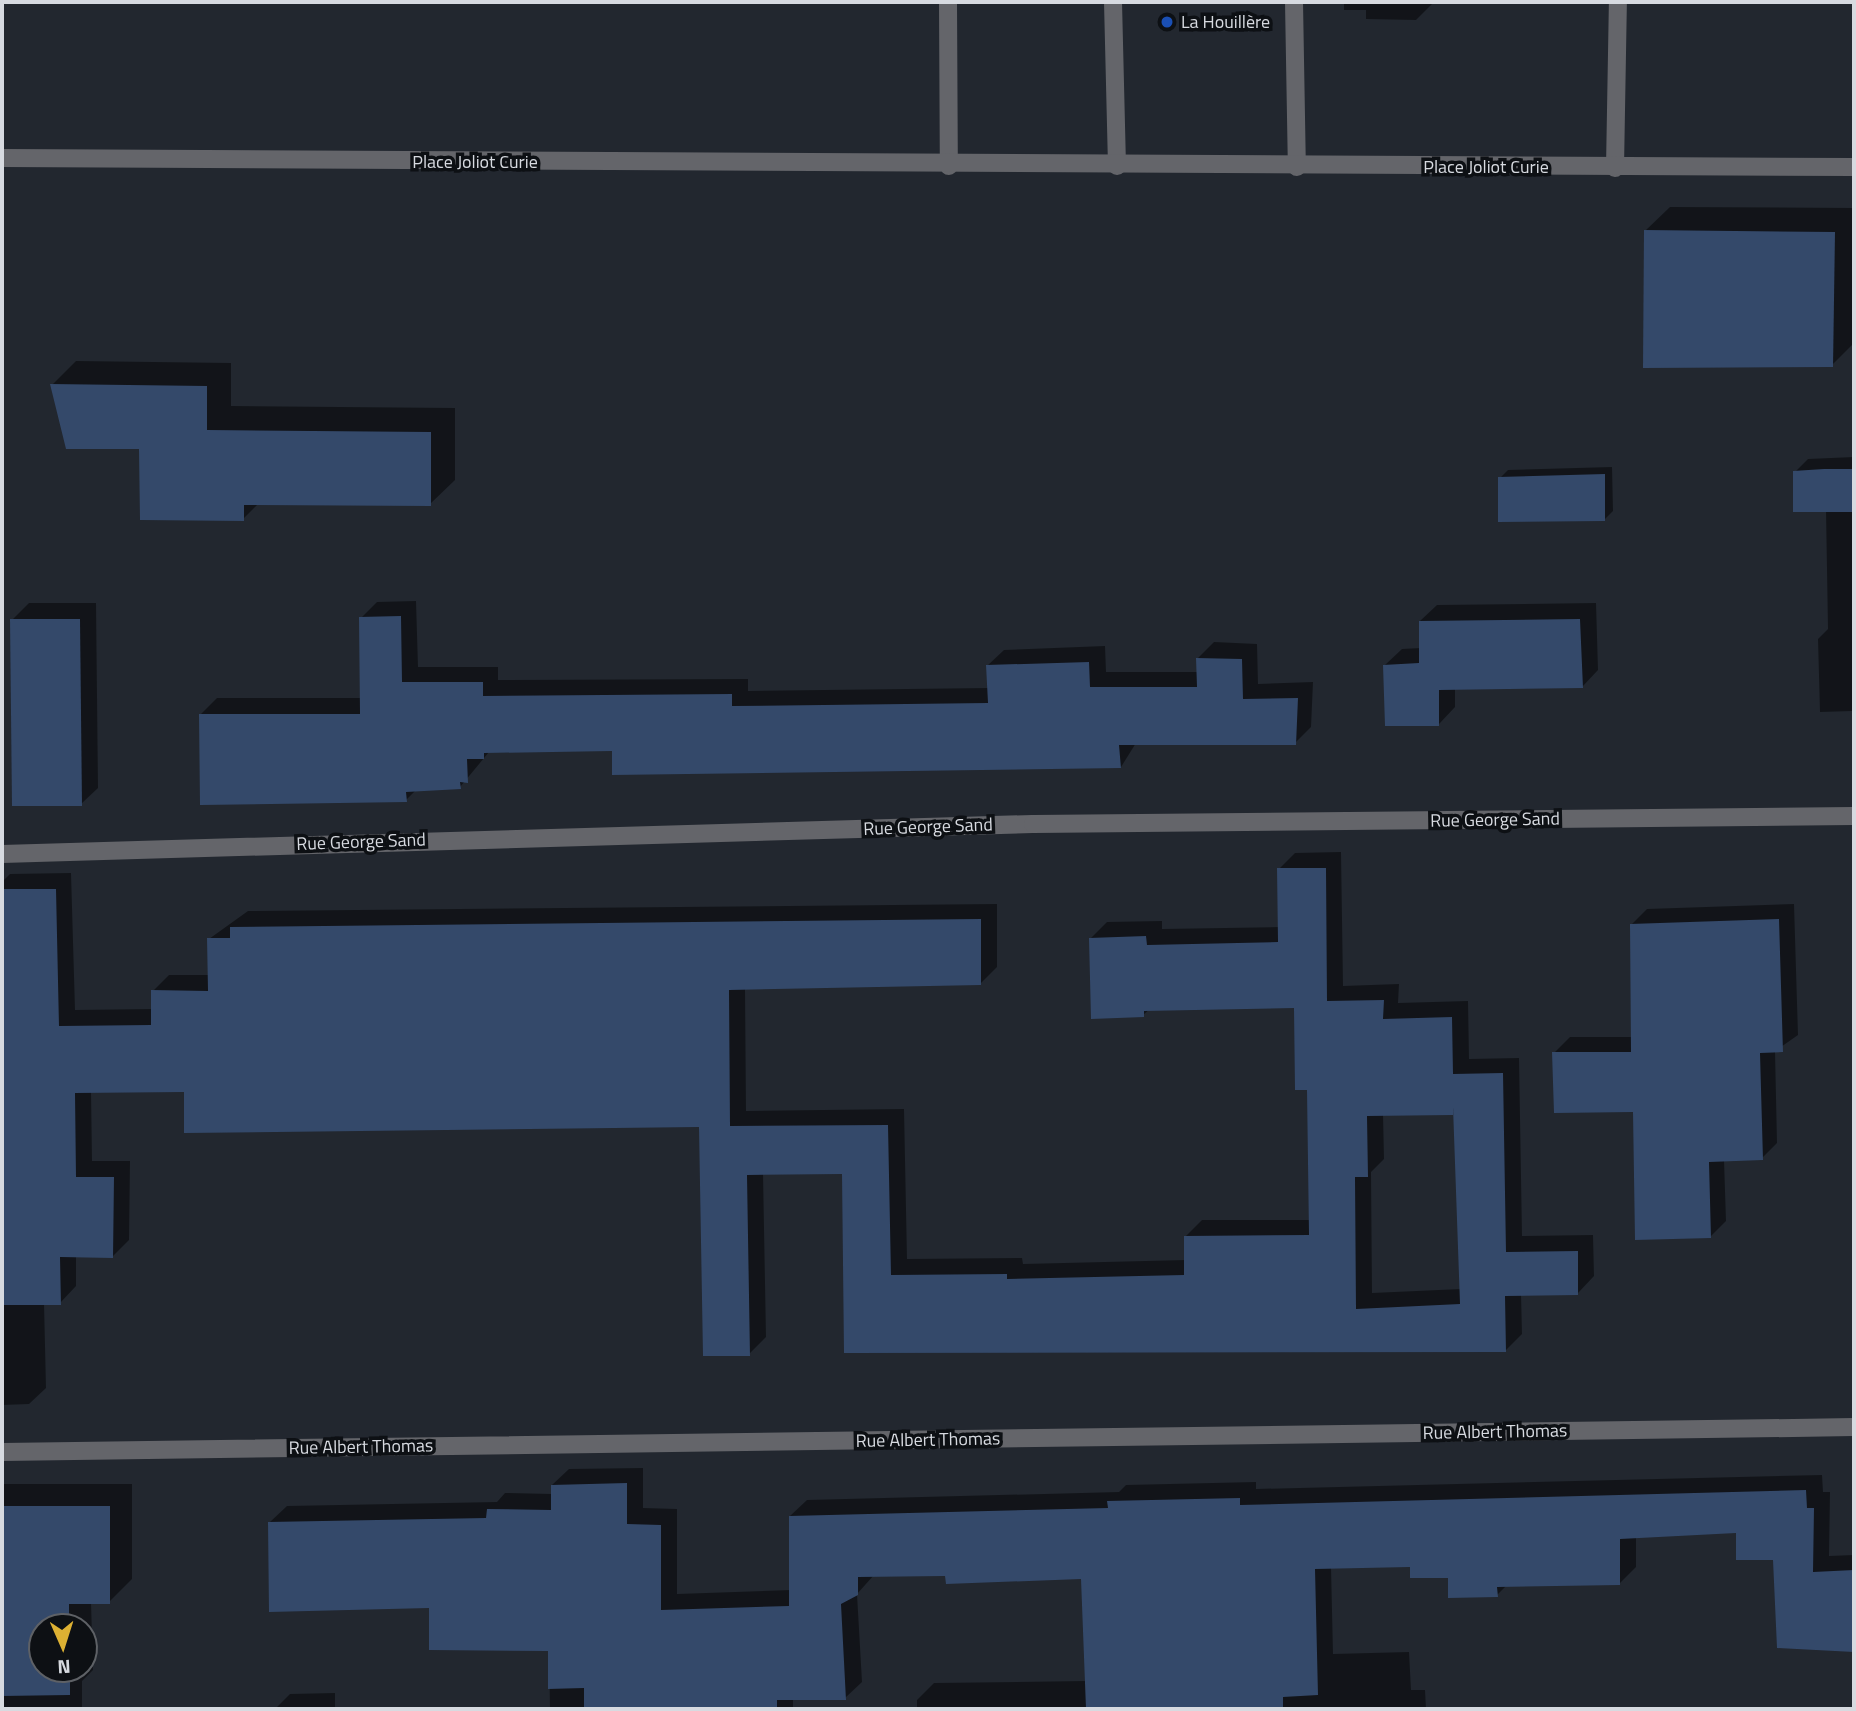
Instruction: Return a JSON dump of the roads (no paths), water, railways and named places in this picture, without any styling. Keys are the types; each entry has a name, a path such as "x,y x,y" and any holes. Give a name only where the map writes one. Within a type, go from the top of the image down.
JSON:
{"street":[{"path":"948,2 949,166"},
{"path":"1113,2 1117,166"},
{"path":"1294,2 1297,167"},
{"path":"1615,168 1618,2"},
{"name":"Place Joliot Curie","path":"2,158 949,166 1854,167"},
{"name":"Rue George Sand","path":"2,854 1033,824 1854,816"},
{"name":"Rue Albert Thomas","path":"2,1452 1854,1427"}],"place":[{"name":"La Houillère","path":"1167,22"}]}
